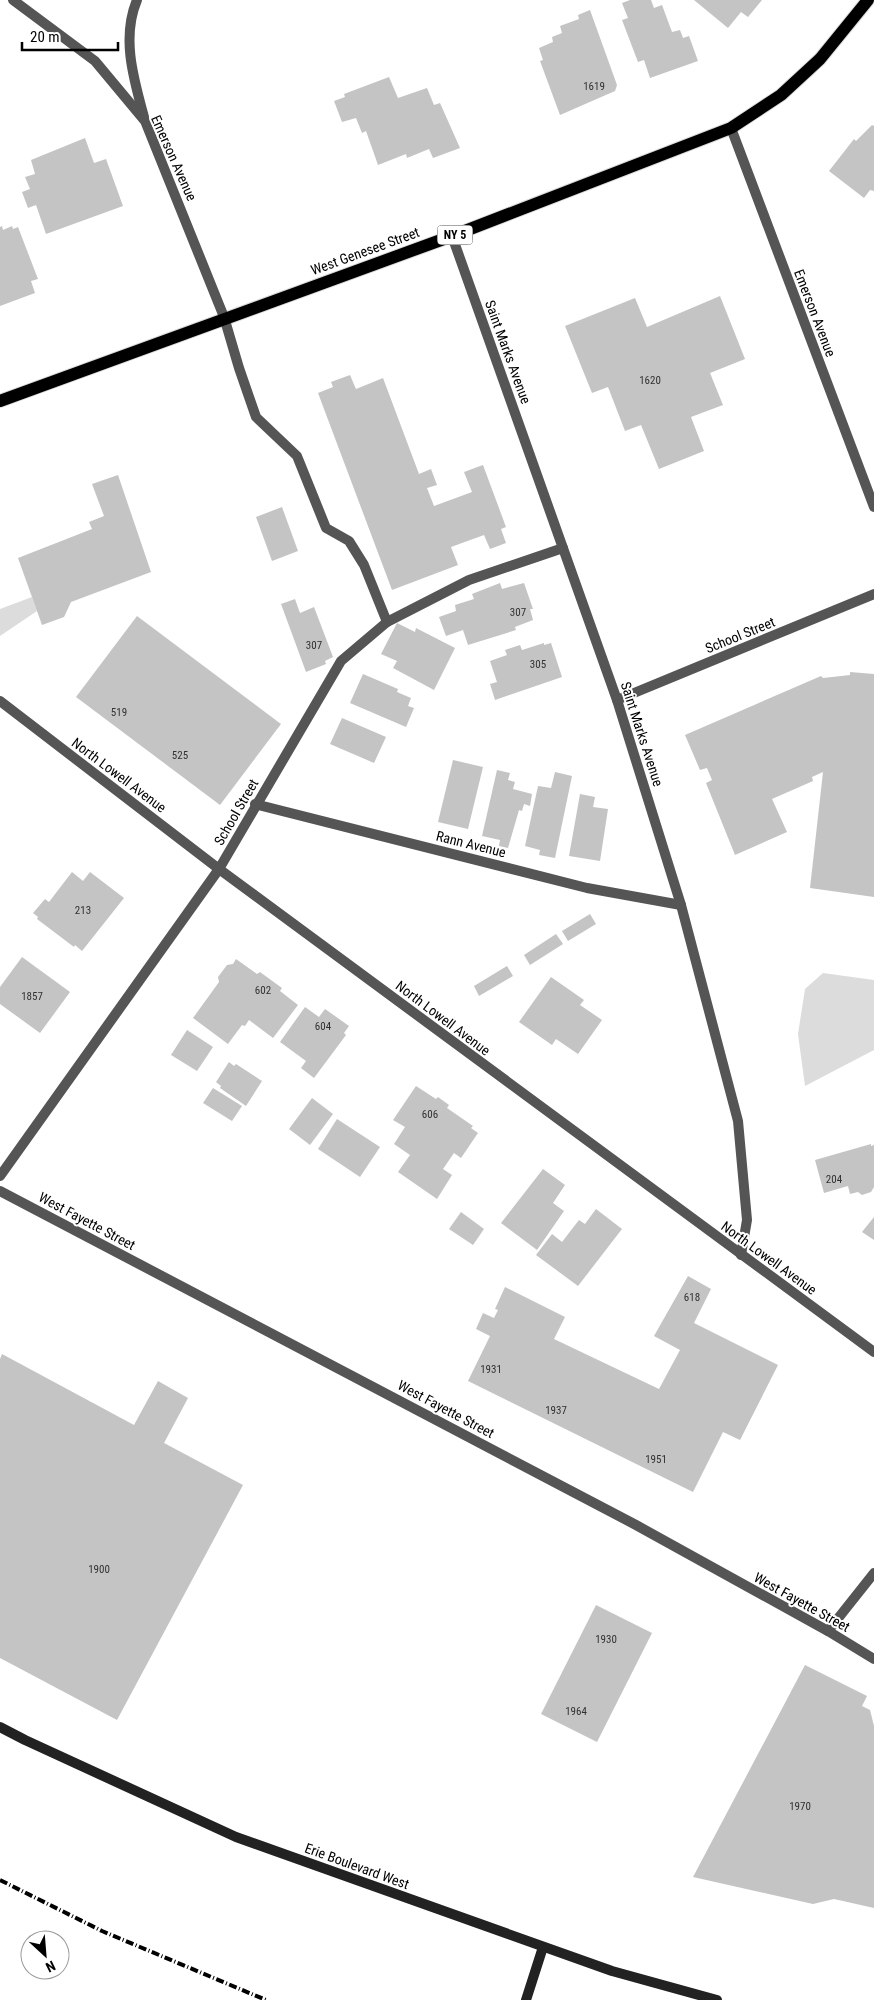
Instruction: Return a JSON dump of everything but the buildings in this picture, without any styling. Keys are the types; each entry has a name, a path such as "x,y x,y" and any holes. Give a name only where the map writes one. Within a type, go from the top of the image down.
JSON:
{"main road":[{"name":"West Genesee Street","path":"0,401 452,236 731,128 780,95 820,59 868,0"},
{"name":"Erie Boulevard West","path":"0,1726 25,1740 236,1837 612,1971 717,2000"},
{"path":"526,2000 543,1947"}],"street":[{"name":"Emerson Avenue","path":"13,0 95,61 145,121 224,318 238,368 256,417 297,456 326,528 349,541 364,565 387,622"},
{"path":"137,0 133,11 130,63 145,121"},
{"name":"Emerson Avenue","path":"731,128 874,507"},
{"name":"Saint Marks Avenue","path":"452,236 617,700 681,905 738,1120 747,1220 741,1255"},
{"name":"School Street","path":"0,1176 219,869 341,661 387,622 469,580 563,548"},
{"name":"School Street","path":"617,700 874,594"},
{"name":"North Lowell Avenue","path":"0,701 219,869 874,1352"},
{"name":"Rann Avenue","path":"256,804 587,888 681,905"},
{"name":"West Fayette Street","path":"0,1191 627,1520 828,1631 874,1659"},
{"path":"828,1631 874,1572"}],"shaded area":[{"path":"32,597 37,611 0,636 0,609"},
{"path":"823,973 874,980 874,1050 805,1086 798,1034 805,989"}],"railway":[{"path":"0,1880 102,1931 266,2000"}]}
